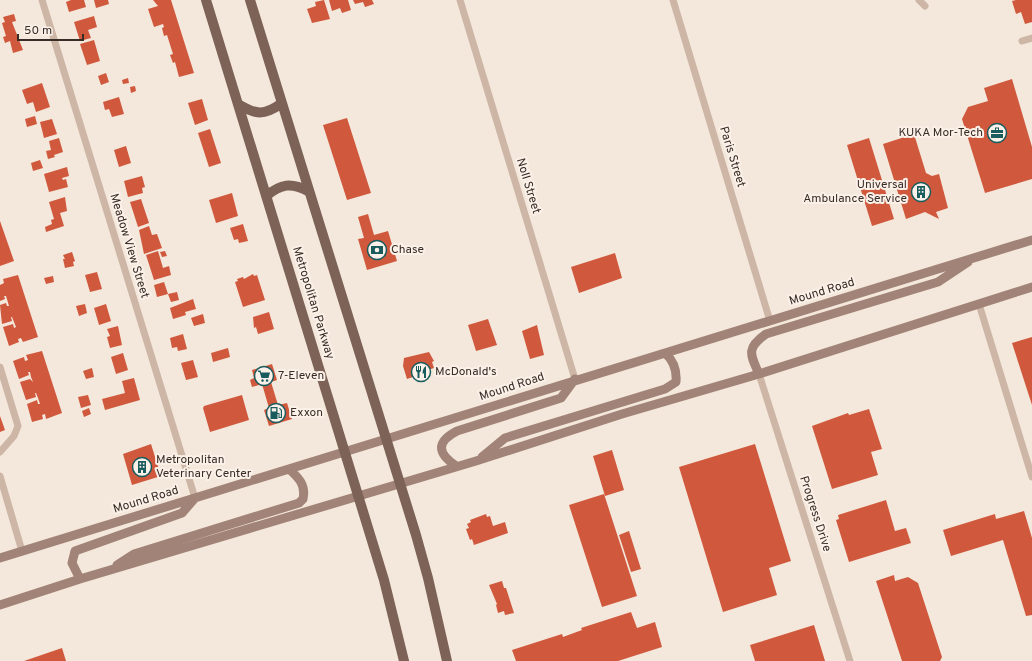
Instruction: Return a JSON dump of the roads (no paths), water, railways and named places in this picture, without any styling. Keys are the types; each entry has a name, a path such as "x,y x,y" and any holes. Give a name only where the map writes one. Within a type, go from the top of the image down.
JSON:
{"main road":[{"name":"Metropolitan Parkway","path":"206,0 359,496 384,580 405,659"},
{"path":"250,0 428,578 445,660"},
{"path":"238,104 248,110 262,113 274,109 282,103"},
{"path":"266,196 279,186 285,184 300,186 308,191"},
{"name":"Mound Road","path":"0,558 575,379 665,353 1032,240"},
{"path":"759,374 752,358 752,346 766,334 938,282 976,257"},
{"path":"0,605 80,579 476,461 652,404 759,374 1032,287"},
{"path":"476,461 505,438 670,387 676,382 676,370 670,358 665,353"},
{"path":"456,466 448,461 441,448 442,443 447,436 457,431 561,398 575,379"},
{"path":"110,570 134,554 299,502 303,499 304,487 300,479 289,469"},
{"path":"80,579 72,563 75,551 182,513 195,498"}],"street":[{"name":"Meadow View Street","path":"42,0 195,498"},
{"name":"Noll Street","path":"460,0 575,379"},
{"name":"Paris Street","path":"673,0 770,321"},
{"path":"919,0 926,6"},
{"path":"1022,41 1032,38"},
{"path":"979,304 1032,477"},
{"path":"0,367 18,426 14,436 0,452"},
{"name":"Progress Drive","path":"759,374 850,661"},
{"path":"0,476 22,551"}],"place":[{"name":"KUKA Mor-Tech","path":"997,133"},
{"name":"Universal Ambulance Service","path":"921,192"},
{"name":"Chase","path":"377,250"},
{"name":"McDonald's","path":"421,372"},
{"name":"7-Eleven","path":"264,376"},
{"name":"Exxon","path":"276,413"},
{"name":"Metropolitan Veterinary Center","path":"142,467"}]}
